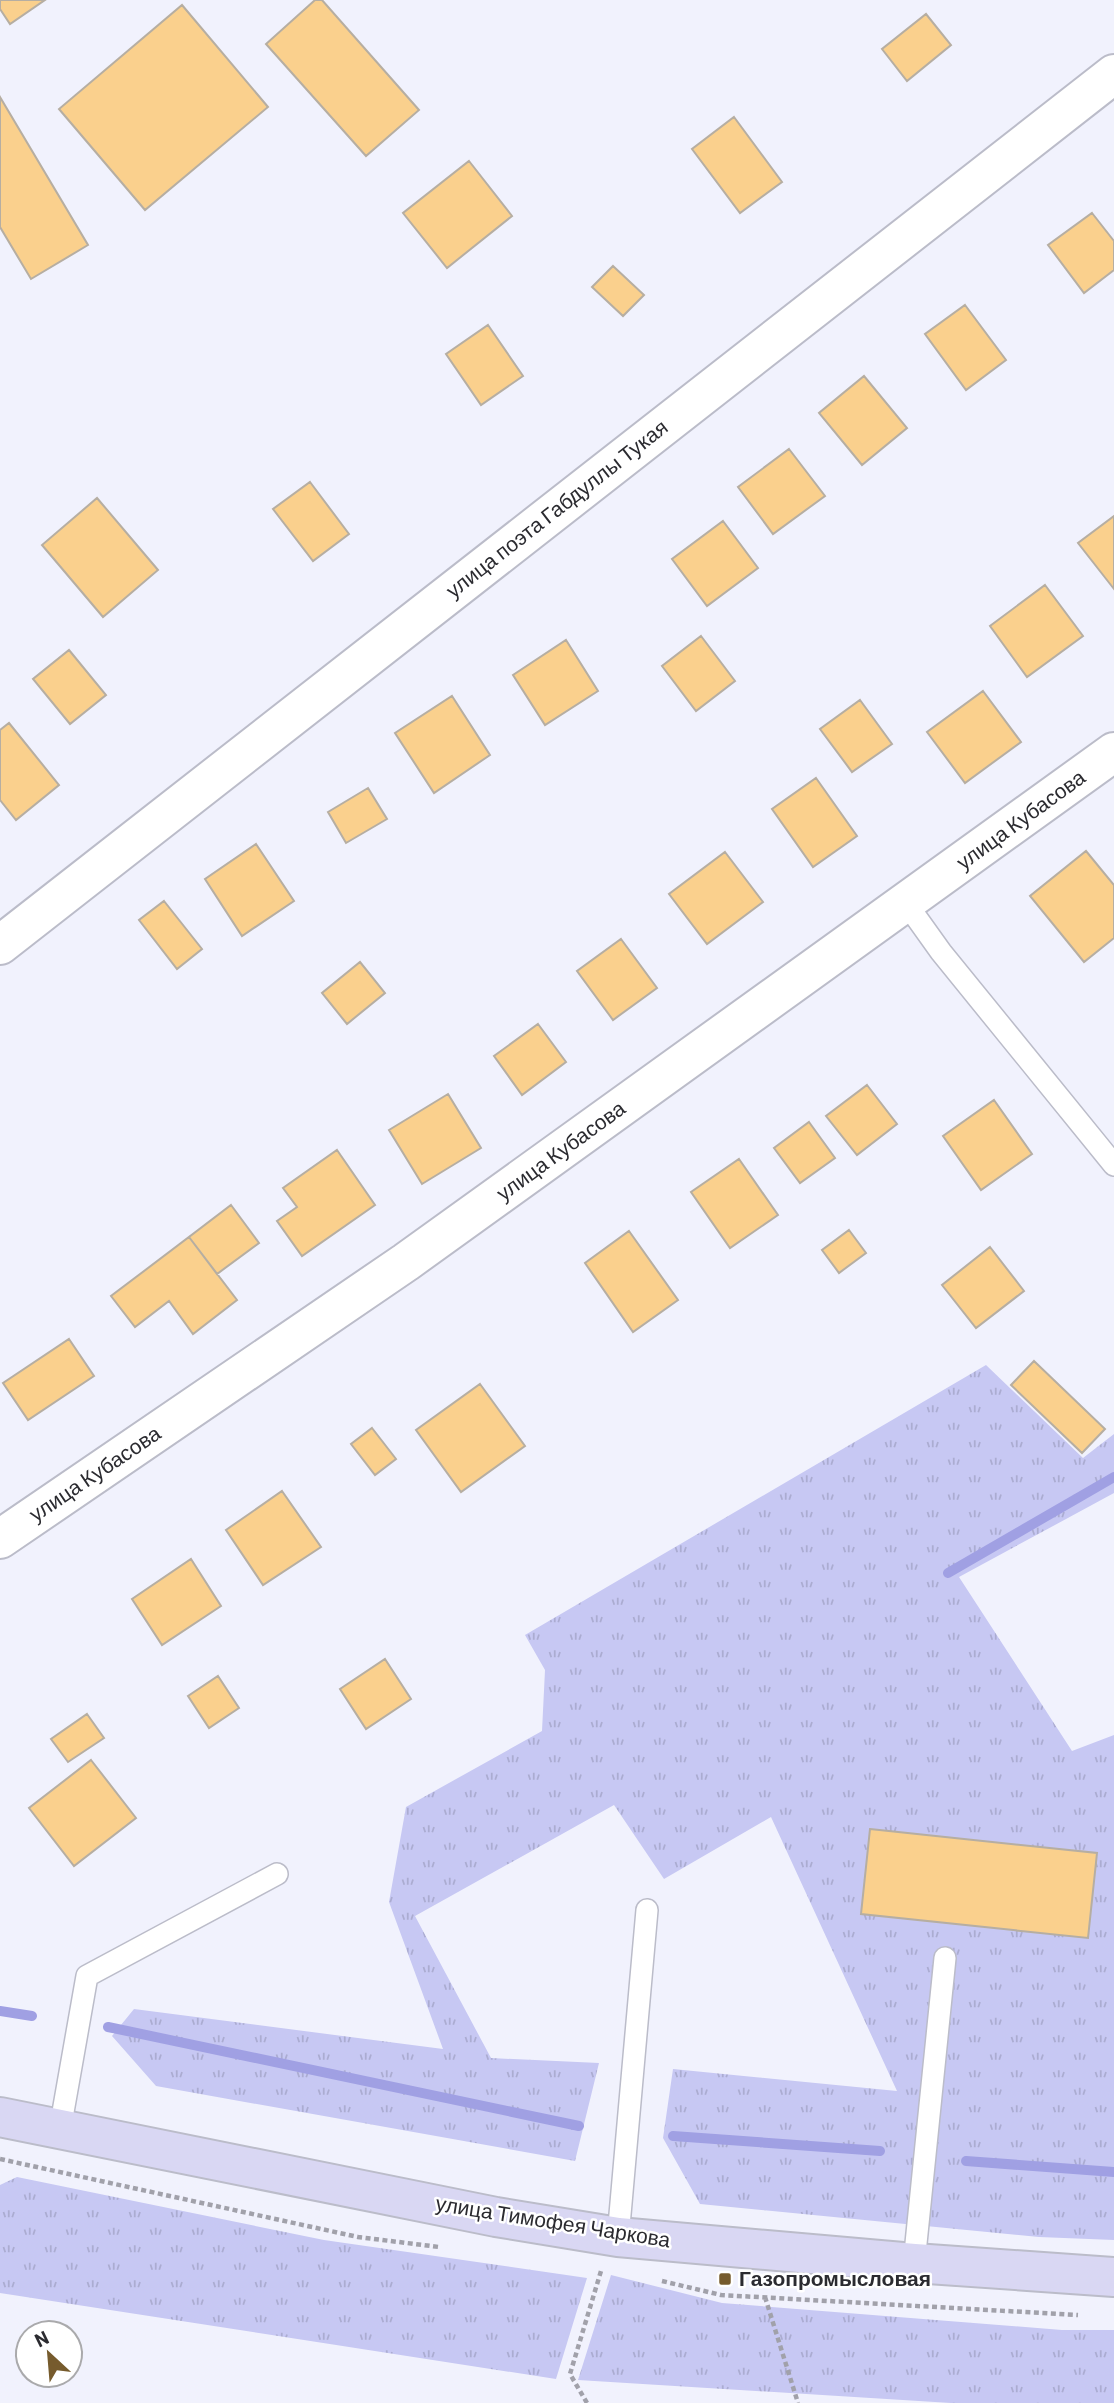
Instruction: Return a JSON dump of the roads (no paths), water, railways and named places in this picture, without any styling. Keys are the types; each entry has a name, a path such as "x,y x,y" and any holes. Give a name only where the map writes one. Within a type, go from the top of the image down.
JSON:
{"main road":[{"name":"улица Тимофея Чаркова","path":"0,2117 496,2217 610,2252 914,2263 1114,2277"}],"street":[{"name":"улица поэта Габдуллы Тукая","path":"0,944 1114,74"},
{"name":"улица Кубасова","path":"0,1539 406,1262 1114,752"}],"lane":[{"path":"906,903 942,952 1114,1165"},
{"path":"60,2129 87,1976 277,1874"},
{"path":"610,2252 647,1910"},
{"path":"914,2263 945,1958"}],"waterway":[{"path":"948,1573 1114,1477"},
{"path":"0,2011 32,2016"},
{"path":"108,2027 579,2126"},
{"path":"673,2136 880,2151"},
{"path":"966,2161 1114,2172"}],"place":[{"name":"Газопромысловая","path":"725,2279"}]}
